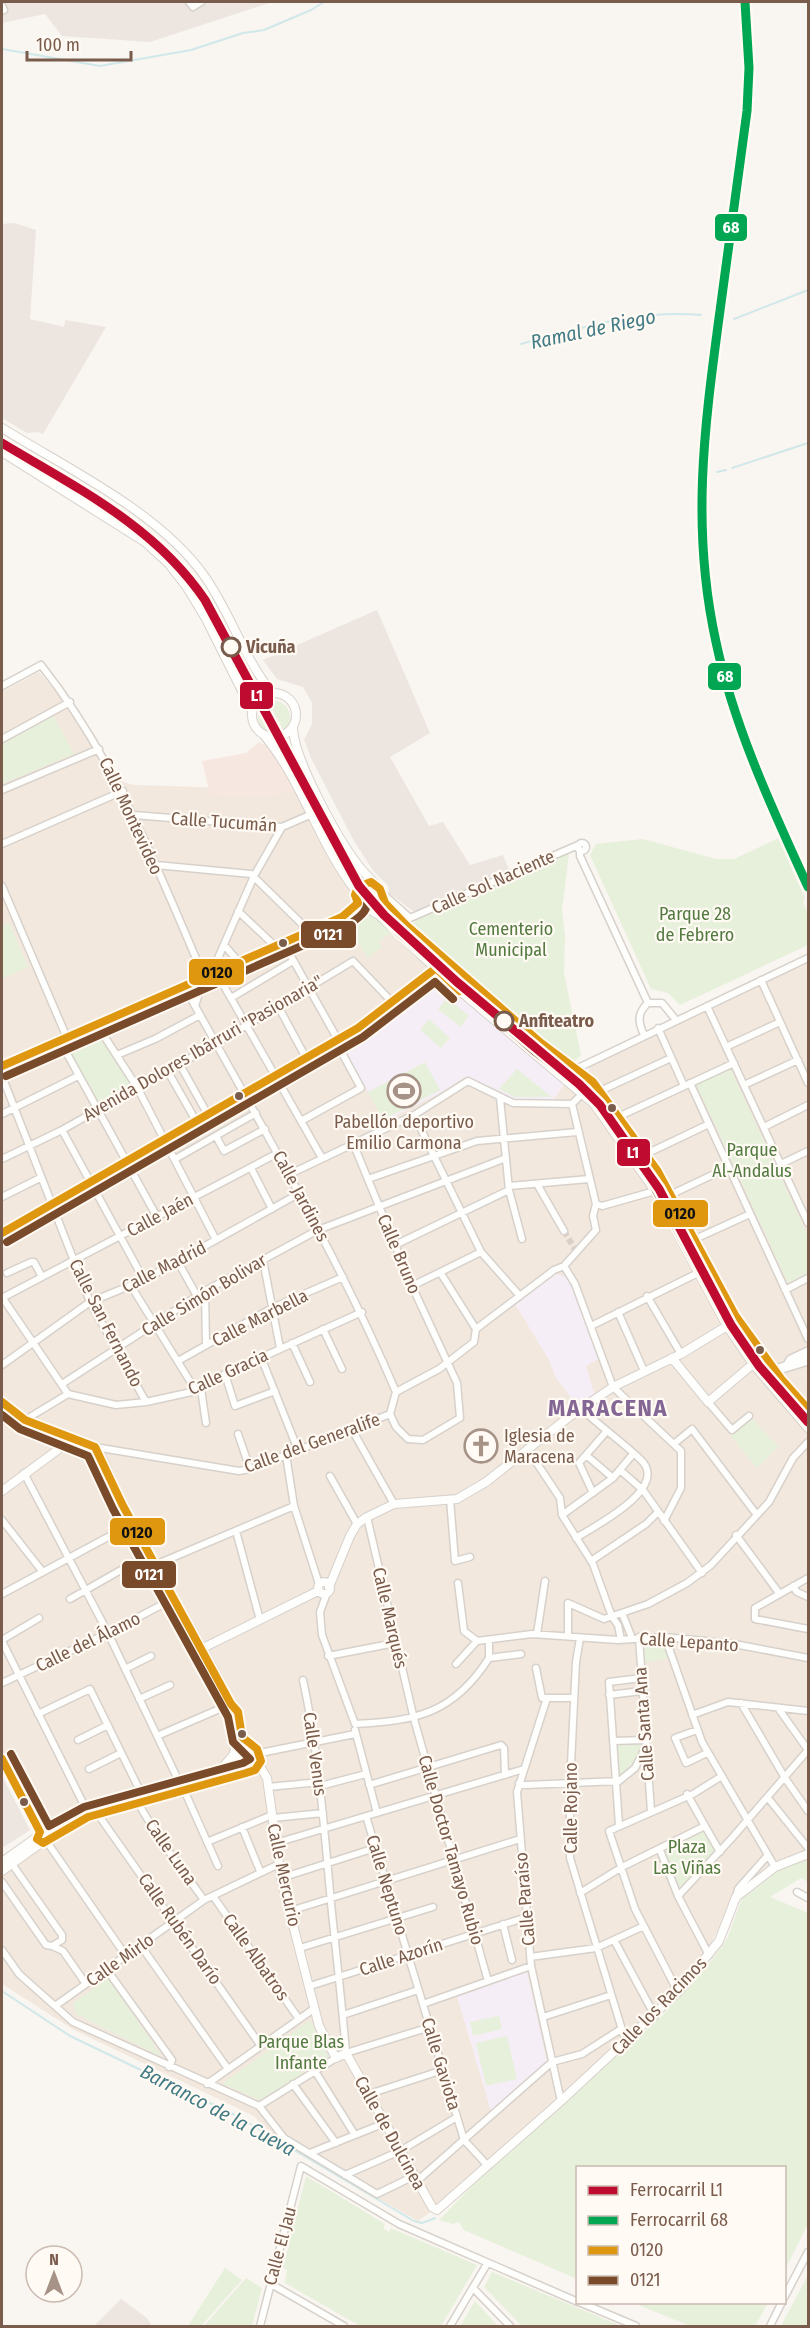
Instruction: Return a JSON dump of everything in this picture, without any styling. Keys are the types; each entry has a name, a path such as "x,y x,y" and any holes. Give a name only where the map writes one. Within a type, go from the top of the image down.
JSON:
{"main road":[{"path":"788,1365 791,1360 808,1352"},
{"path":"776,1370 808,1360"}],"street":[{"path":"189,2 193,7 201,2"},
{"path":"2,428 157,525 183,548 204,576 272,693"},
{"path":"2,452 145,542 168,563 206,618 252,711 255,726 288,768 341,870 356,891 358,903"},
{"name":"Calle Montevideo","path":"2,686 41,665 70,702 123,791 156,865 210,974 231,998 322,1158"},
{"path":"252,711 258,699 272,693 286,696 294,704 297,715 293,727 293,740 300,760 340,837 371,882 406,926 541,1043 576,1069 594,1085 620,1116 646,1154 695,1239 708,1268 743,1324 808,1409"},
{"path":"2,739 70,702"},
{"path":"262,734 276,737 285,735 293,727"},
{"path":"2,790 99,748"},
{"path":"2,844 123,791"},
{"name":"Calle Tucumán","path":"134,815 282,827 312,814"},
{"path":"195,1006 254,876 282,827"},
{"name":"Calle Sol Naciente","path":"382,895 410,918 579,848 580,856 648,1003"},
{"path":"156,865 251,874 309,931"},
{"path":"356,891 363,883 371,882"},
{"path":"2,886 78,1076 157,1217"},
{"path":"369,909 379,903 382,895"},
{"path":"2,1066 342,917 358,903"},
{"path":"358,903 379,915 436,969 582,1095 655,1191 727,1326 753,1364 808,1428"},
{"path":"238,911 274,946"},
{"path":"283,942 362,1088 301,1121"},
{"path":"224,945 239,962"},
{"path":"576,1069 808,958"},
{"path":"231,998 293,961"},
{"name":"Avenida Dolores Ibárruri \"Pasionaria\"","path":"2,1159 62,1130 217,1043 353,961 392,1002"},
{"path":"2,1233 337,1041 436,969"},
{"path":"761,980 808,1083"},
{"name":"Calle Jardines","path":"184,986 290,1174 362,1312 396,1392"},
{"path":"644,1035 639,1016 648,1003 662,1003 676,1020"},
{"path":"278,1006 306,1058"},
{"path":"707,1006 807,1215 808,1223"},
{"path":"117,1055 155,1040 200,1015"},
{"path":"726,1047 780,1022"},
{"path":"97,1025 137,1087 216,1240"},
{"path":"658,1028 671,1058 709,1124 808,1339"},
{"path":"582,1095 579,1084 594,1085 671,1058"},
{"path":"744,1085 798,1060"},
{"path":"290,1174 414,1115 468,1081 513,1103 572,1104 582,1095 594,1094 594,1085 587,1073 589,1061"},
{"path":"179,1063 208,1115"},
{"path":"620,1116 734,1063"},
{"path":"167,1070 196,1121"},
{"name":"Calle San Fernando","path":"2,1076 72,1261 90,1302 146,1402"},
{"path":"2,1114 78,1076"},
{"path":"500,1098 509,1188 522,1239"},
{"path":"476,1329 554,1270 564,1266 596,1230 593,1216 596,1204 572,1104"},
{"path":"764,1127 808,1106"},
{"path":"175,1159 256,1113"},
{"path":"414,1115 481,1252 520,1296"},
{"path":"646,1154 709,1124"},
{"path":"216,1136 224,1151 265,1129"},
{"path":"62,1130 144,1280"},
{"path":"368,1179 463,1144 578,1132"},
{"name":"Calle Bruno","path":"353,1143 446,1363"},
{"path":"781,1164 808,1151"},
{"name":"Calle Jaén","path":"2,1297 278,1153"},
{"name":"Calle Simón Bolivar","path":"62,1384 197,1296 318,1230 506,1158"},
{"path":"670,1195 729,1167"},
{"path":"251,1168 272,1209"},
{"path":"2,1197 40,1178"},
{"path":"395,1245 509,1188 589,1179"},
{"path":"537,1184 564,1231"},
{"path":"596,1204 602,1206 655,1191"},
{"name":"Calle Madrid","path":"2,1365 90,1302 144,1280 300,1194"},
{"path":"695,1239 750,1214"},
{"path":"412,1286 481,1252"},
{"path":"262,1260 280,1348"},
{"path":"7,1273 34,1262 42,1277"},
{"path":"178,1262 197,1296"},
{"path":"564,1266 575,1284 613,1387 629,1405 675,1443 681,1451 681,1488 664,1521"},
{"path":"440,1272 476,1329 474,1342 446,1363 396,1392 390,1414 396,1427 408,1439 423,1440 460,1418 457,1383 446,1363"},
{"path":"591,1326 647,1296 698,1274"},
{"name":"Calle Marbella","path":"178,1361 272,1308 343,1277"},
{"path":"785,1290 808,1278"},
{"path":"131,1286 199,1390 206,1423"},
{"path":"205,1292 206,1345"},
{"path":"647,1296 681,1354"},
{"path":"2,1297 68,1394 25,1420"},
{"name":"Calle Gracia","path":"68,1394 116,1405 146,1402 199,1390 225,1374 362,1312"},
{"path":"618,1312 644,1371"},
{"path":"377,1813 355,1734 355,1724 328,1656 320,1620 323,1588 357,1524 393,1504 457,1499 489,1479 581,1408 613,1387 681,1354 727,1326 743,1324"},
{"path":"323,1329 342,1369"},
{"path":"292,1343 310,1382"},
{"path":"261,1357 298,1450"},
{"path":"672,1358 732,1430 749,1416"},
{"path":"753,1364 776,1370"},
{"path":"708,1402 753,1364"},
{"path":"765,1377 776,1370"},
{"path":"225,1374 235,1406 275,1391"},
{"name":"Calle del Generalife","path":"2,1402 5,1411 94,1448 239,1471 250,1469 390,1414"},
{"path":"576,1538 630,1503 643,1490 647,1480 647,1469 581,1408"},
{"path":"351,1428 393,1504"},
{"path":"675,1443 692,1430 757,1515"},
{"path":"593,1493 579,1463 606,1432"},
{"path":"238,1434 250,1469"},
{"path":"2,1491 63,1446 70,1438"},
{"path":"568,1636 568,1603 604,1619 648,1604 702,1573 777,1491 793,1458 808,1442"},
{"path":"94,1448 102,1458 132,1524 231,1704 238,1712 242,1737 236,1753 217,1781"},
{"path":"528,1450 560,1498 562,1515 591,1561 612,1617 618,1625 621,1640"},
{"path":"562,1515 616,1474 633,1454"},
{"path":"286,1455 294,1506 323,1588"},
{"path":"586,1455 643,1490 702,1573"},
{"path":"24,1473 108,1633 218,1866"},
{"path":"330,1476 357,1524"},
{"path":"450,1499 455,1561 470,1557"},
{"path":"155,1565 294,1506"},
{"path":"591,1561 646,1524 658,1512"},
{"name":"Calle Marqués","path":"367,1517 414,1719"},
{"path":"2,1520 42,1571"},
{"path":"2,1594 132,1524"},
{"path":"236,1531 260,1620"},
{"path":"736,1535 779,1593"},
{"path":"70,1599 149,1554"},
{"path":"808,1578 755,1608 755,1619 808,1629"},
{"path":"537,1634 545,1581"},
{"path":"456,1664 477,1641 464,1631 458,1583"},
{"path":"793,1586 797,1592 808,1597"},
{"path":"201,1649 323,1588"},
{"name":"Calle del Álamo","path":"2,1683 108,1633 173,1599"},
{"name":"Calle Santa Ana","path":"622,1613 635,1638 641,1678 651,1811"},
{"path":"39,1618 2,1641 87,1811"},
{"name":"Calle Lepanto","path":"477,1641 537,1634 621,1640 665,1637 734,1644 808,1658"},
{"path":"665,1637 707,1753 774,1867"},
{"name":"Calle Rojano","path":"580,1638 574,1698 570,1784 570,1858 626,2043"},
{"path":"355,1724 414,1719 432,1713 450,1702 466,1689 489,1658 489,1641"},
{"path":"328,1656 395,1643"},
{"path":"489,1658 521,1654"},
{"path":"125,1669 151,1656"},
{"path":"536,1668 542,1698 574,1698"},
{"path":"620,1825 609,1682 641,1678"},
{"name":"Calle Venus","path":"303,1680 316,1742 346,2054"},
{"path":"139,1699 170,1685"},
{"name":"Calle Luna","path":"38,1714 90,1689 122,1753 157,1835 204,1900"},
{"path":"609,1695 642,1691"},
{"name":"Calle Paraíso","path":"547,1698 517,1792 531,1966 561,2101"},
{"path":"692,1715 728,1702 808,1711"},
{"path":"157,1736 231,1704"},
{"path":"231,1704 237,1728 236,1753 239,1765 249,1770"},
{"path":"741,1704 785,1778 808,1810"},
{"path":"678,1896 720,1852 808,1750 778,1708"},
{"name":"Calle Doctor Tamayo Rubio","path":"414,1719 488,1981"},
{"path":"78,1740 108,1725"},
{"path":"698,1730 675,1738 686,1763 707,1753"},
{"path":"183,1788 218,1773 236,1753 246,1746 258,1751 355,1734"},
{"path":"2,1862 87,1811 217,1781 259,1765 258,1751 242,1737"},
{"path":"519,1783 616,1782 625,1778 635,1768 645,1743 613,1741"},
{"path":"369,1785 501,1745 504,1748 505,1775"},
{"path":"89,1769 122,1753"},
{"path":"2,1759 43,1837 126,1956"},
{"name":"Calle Mercurio","path":"259,1765 265,1771 281,1878 319,2026 336,2058"},
{"path":"276,1843 524,1769"},
{"path":"268,1787 320,1784 366,1774"},
{"path":"678,1992 631,1897 609,1831 687,1794 693,1794 722,1776"},
{"path":"687,1794 720,1852"},
{"path":"768,1798 808,1848"},
{"path":"2,1871 43,1837 97,1813 140,1799"},
{"name":"Calle Rubén Darío","path":"97,1813 261,2046"},
{"path":"207,1842 272,1816 323,1813"},
{"name":"Calle Neptuno","path":"366,1816 407,1954"},
{"path":"580,1893 622,1867 705,1826"},
{"path":"242,1827 260,1871"},
{"path":"290,1911 520,1839"},
{"path":"281,1878 375,1848"},
{"path":"660,1850 678,1896 709,1955"},
{"path":"735,1897 774,1867 808,1854"},
{"name":"Calle los Racimos","path":"436,2210 626,2043 678,1992 719,1941 738,1889 768,1855"},
{"path":"12,1864 62,1935 63,1951 86,1984"},
{"name":"Calle Mirlo","path":"55,2006 204,1900 260,1871 279,1864"},
{"path":"2,1882 46,1945 63,1951"},
{"path":"797,1892 808,1898"},
{"name":"Calle Albatros","path":"213,1896 299,2019"},
{"path":"300,1948 433,1907"},
{"name":"Calle Azorín","path":"310,1986 527,1917"},
{"path":"503,1924 512,1960"},
{"path":"530,1957 596,1948 644,1926"},
{"path":"52,1946 62,1940"},
{"path":"614,1940 655,2016"},
{"path":"141,1946 228,2070"},
{"path":"2,1950 19,1974 73,2022 259,2106 284,2138 377,2194 415,2178 464,2140 552,2062 582,2054 621,2029"},
{"name":"Calle Gaviota","path":"407,1954 464,2140 488,2166"},
{"path":"423,2004 531,1966"},
{"path":"107,1970 172,2060 170,2067"},
{"path":"343,2015 418,1990"},
{"path":"543,2017 611,1995"},
{"path":"207,2084 315,2008"},
{"path":"259,2106 336,2058 430,2027"},
{"name":"Calle de Dulcinea","path":"346,2054 415,2178 436,2210"},
{"path":"369,2094 443,2070"},
{"path":"315,2071 355,2135"},
{"path":"293,2084 336,2143"},
{"path":"345,2175 400,2151 457,2117"},
{"path":"310,2154 385,2123"},
{"name":"Calle El Jau","path":"260,2326 301,2166 399,2224 487,2264"},
{"path":"786,2294 808,2252"},
{"path":"450,2326 487,2264 576,2301"},
{"path":"271,2284 344,2326"},
{"path":"473,2288 510,2326"},
{"path":"583,2304 636,2326"},
{"path":"770,2326 781,2304"}],"shaded area":[{"path":"2,2 272,2 150,42 62,36 45,14 2,23"},
{"path":"14,223 36,230 30,319 64,327 65,320 106,327 43,434 27,433 2,418 2,224"},
{"path":"377,610 430,733 390,757 429,826 443,822 470,865 503,855 509,870 414,912 389,893 388,885 374,872 354,841 312,760 304,740 312,724 312,703 303,687 277,679 263,660"},
{"path":"39,672 61,698 113,779 134,785 298,790 349,889 440,975 575,1092 599,1088 589,1071 590,1062 808,959 808,1852 733,1897 710,1946 675,1991 622,2043 439,2206 418,2221 276,2141 254,2116 74,2030 2,1984 2,1874 51,1839 2,1761 2,692"},
{"path":"259,742 267,746 281,763 296,791 270,797 210,795 202,761 246,753"},
{"path":"436,976 565,1084 553,1100 513,1100 466,1076 440,1093 387,1120 378,1105 376,1106 342,1046"},
{"path":"555,1274 570,1278 600,1358 586,1366 595,1396 578,1407 556,1378 549,1360 515,1304"},
{"path":"2,1776 30,1830 2,1848"},
{"path":"527,1972 547,2062 491,2111 457,1997"},
{"path":"121,2299 147,2318 152,2326 94,2326"}],"green space":[{"path":"274,701 286,705 290,717 286,729 274,733 262,729 258,717 262,705"},
{"path":"53,715 74,754 2,784 2,743"},
{"name":"Parque 28 de Febrero","path":"779,838 805,897 803,902 808,914 808,945 680,1005 668,993 651,989 590,855 596,844 643,839 716,859 734,859"},
{"name":"Cementerio Municipal","path":"569,853 562,911 565,936 564,973 581,1055 573,1063 412,926 415,920"},
{"path":"359,912 372,913 393,932 379,941 382,947 367,958 348,922"},
{"path":"9,923 28,967 2,979 2,926"},
{"path":"447,998 469,1016 460,1027 438,1009"},
{"path":"429,1019 450,1038 441,1048 420,1030"},
{"path":"96,1032 131,1084 98,1102 66,1045"},
{"name":"Pabellón deportivo Emilio Carmona","path":"425,1062 440,1090 383,1120 368,1092"},
{"name":"Parque Al-Andalus","path":"730,1068 808,1236 808,1274 788,1283 696,1084"},
{"path":"517,1069 552,1097 514,1097 499,1089"},
{"path":"751,1417 778,1447 757,1468 730,1435"},
{"path":"642,1642 662,1642 668,1658 643,1663"},
{"path":"615,1742 642,1742 633,1766 617,1778"},
{"name":"Plaza Las Viñas","path":"705,1829 718,1852 678,1892 662,1849"},
{"path":"808,1857 808,1882 801,1878 770,1897 808,1913 808,2224 786,2268 786,2166 576,2166 576,2279 464,2230 459,2222 453,2224 439,2220 490,2168 663,2015 708,1965 727,1939 742,1898 782,1866"},
{"path":"108,1978 162,2057 76,2014 73,2003"},
{"path":"499,2016 502,2029 473,2036 470,2022"},
{"name":"Parque Blas Infante","path":"310,2020 329,2058 263,2101 222,2084"},
{"path":"507,2036 517,2079 486,2086 476,2043"},
{"path":"306,2176 385,2224 383,2228 389,2232 391,2228 477,2265 441,2326 360,2326 285,2283 287,2270 283,2268"},
{"path":"225,2268 242,2280 201,2326 188,2326"},
{"path":"492,2272 621,2326 522,2326 484,2287"},
{"path":"808,2275 808,2326 781,2326"},
{"path":"246,2278 262,2288 252,2326 204,2326"},
{"path":"475,2301 498,2326 460,2326"},
{"path":"636,2304 767,2304 755,2326 690,2326"}],"waterway":[{"path":"2,49 100,66 191,50 243,33 264,30 324,2"},
{"name":"Ramal de Riego","path":"734,319 808,290"},
{"name":"Ramal de Riego","path":"521,344 633,317 701,315"},
{"path":"732,468 808,443"},
{"path":"717,472 726,470"},
{"name":"Barranco de la Cueva","path":"2,1991 70,2036 237,2116 414,2221 422,2223 435,2218"}],"tunnel":[{"path":"564,1231 576,1251"}],"rail line":[{"name":"68","path":"745,2 749,68 747,111 722,292 705,440 702,480 704,559 708,600 716,642 733,705 755,767 808,887"},
{"name":"L1","path":"2,443 113,511 139,530 185,574 205,600 359,886 384,915 457,982 579,1084 600,1105 659,1189 731,1325 759,1366 808,1422"}],"transit line":[{"name":"0120","path":"2,1066 342,917 358,903 355,895 358,887 371,882 380,889 385,903 406,925 541,1043 593,1082 657,1170 735,1315 782,1380 808,1409"},
{"name":"0121","path":"6,1076 347,926 366,909 366,895 369,894 377,909 399,933 534,1051 586,1090 645,1170 726,1320 767,1376"},
{"name":"0120","path":"2,1233 358,1028 436,968 460,991"},
{"name":"0121","path":"7,1242 363,1037 435,982 453,999"},
{"name":"0120","path":"2,1402 25,1420 95,1447 122,1504 231,1704 238,1712 242,1737 257,1749 261,1761 255,1770 246,1773 88,1817 43,1843 37,1839 40,1832 2,1759"},
{"name":"0121","path":"2,1415 20,1429 88,1456 113,1509 228,1717 233,1742 250,1759 243,1763 84,1807 49,1826 11,1754"}],"place":[{"name":"Vicuña","path":"231,647"},
{"name":"Anfiteatro","path":"504,1021"},
{"name":"Pabellón deportivo Emilio Carmona","path":"404,1091"},
{"name":"Iglesia de Maracena","path":"481,1446"}],"district":[{"name":"MARACENA","path":"608,1408"}]}
